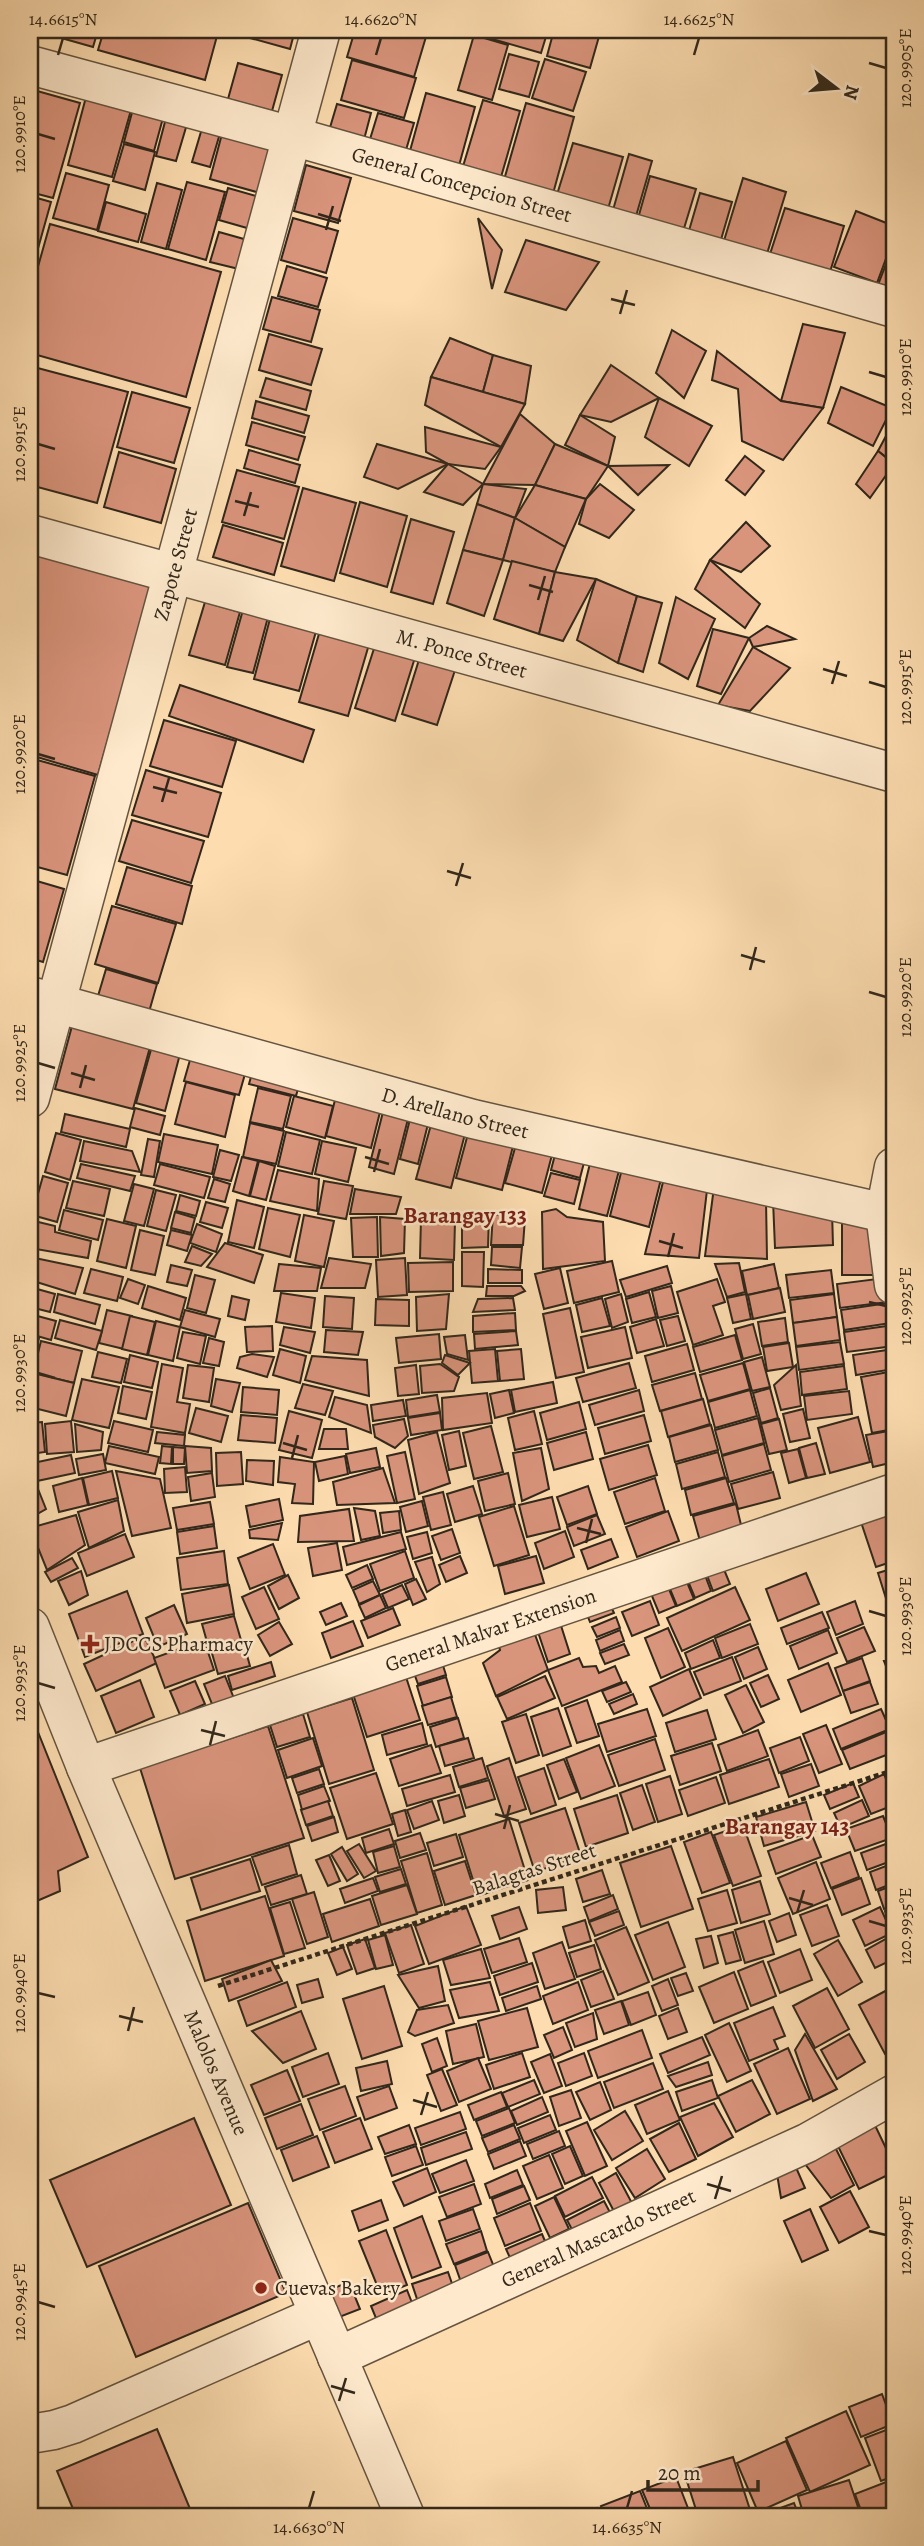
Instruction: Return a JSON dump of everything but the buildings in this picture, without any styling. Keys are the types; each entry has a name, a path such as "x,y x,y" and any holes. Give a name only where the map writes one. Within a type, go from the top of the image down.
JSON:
{"street":[{"name":"Zapote Street","path":"30,1098 43,999 173,573 321,30"},
{"name":"General Concepcion Street","path":"30,65 292,136 894,308"},
{"name":"M. Ponce Street","path":"30,534 894,773"},
{"name":"D. Arellano Street","path":"43,999 474,1119 885,1213"},
{"path":"894,1167 885,1213 894,1285"},
{"name":"General Malvar Extension","path":"86,1767 894,1493"},
{"name":"Malolos Avenue","path":"30,1627 86,1767 405,2516"},
{"name":"General Mascardo Street","path":"337,2357 807,2143 894,2094"},
{"path":"30,2434 73,2424 319,2315"}],"path":[{"name":"Balagtas Street","path":"184,1997 894,1770"}],"place":[{"name":"JDCCS Pharmacy","path":"90,1644"},
{"name":"Cuevas Bakery","path":"261,2288"}],"district":[{"name":"Barangay 133","path":"465,1215"},
{"name":"Barangay 143","path":"787,1826"}]}
